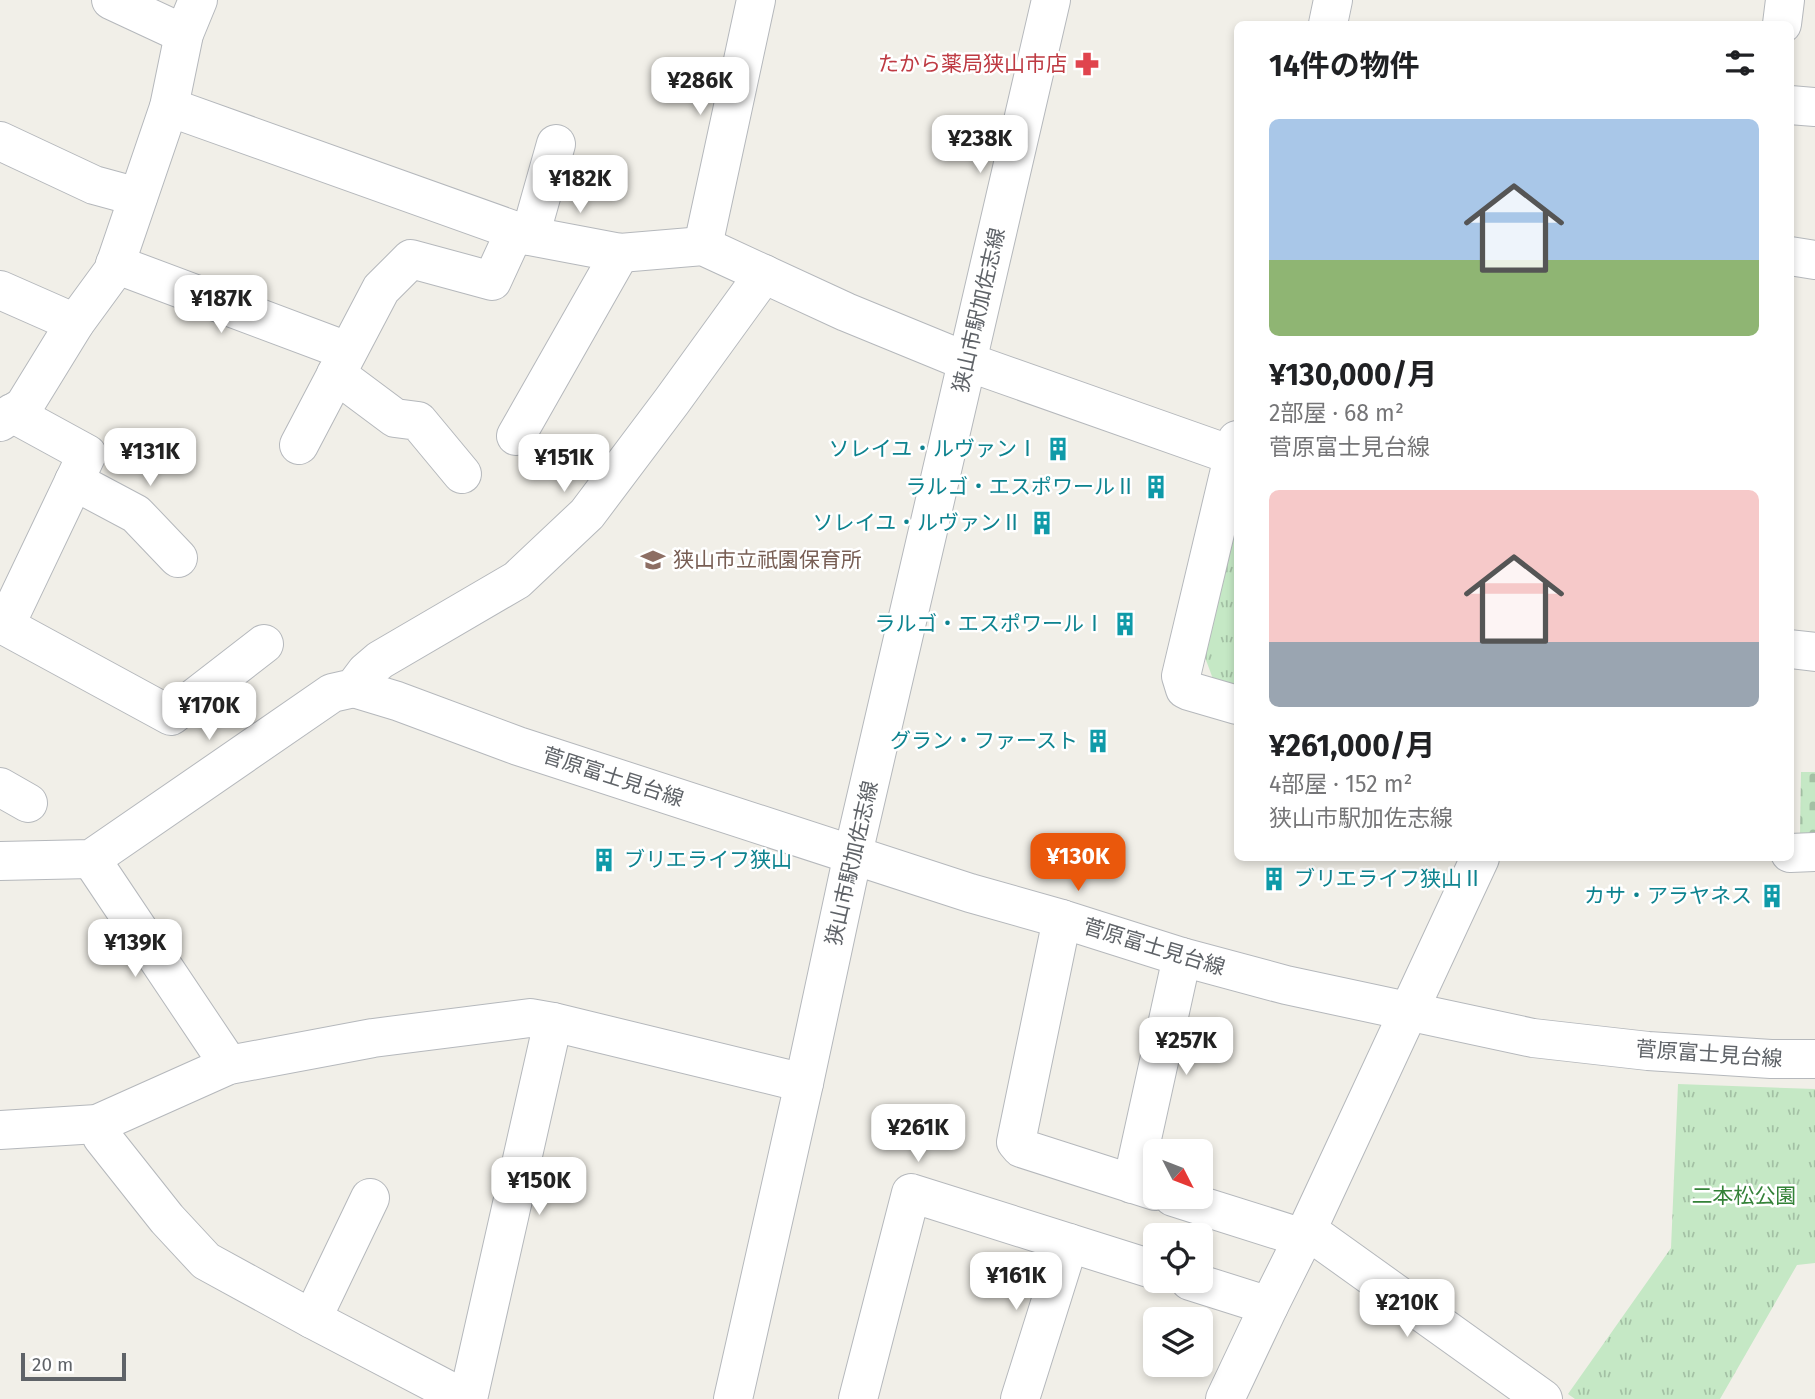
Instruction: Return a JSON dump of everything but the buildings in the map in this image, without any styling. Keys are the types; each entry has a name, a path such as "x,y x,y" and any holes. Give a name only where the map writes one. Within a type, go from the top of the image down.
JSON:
{"street":[{"path":"6,418 24,406 75,323 113,271 169,107 191,17 111,0"},
{"path":"703,246 756,0"},
{"name":"狭山市駅加佐志線","path":"733,1399 853,854 1051,0"},
{"path":"1329,21 1333,0"},
{"path":"1782,21 1785,0"},
{"path":"1794,105 1815,107"},
{"path":"169,107 523,233 620,253 703,246 846,312 968,362 1234,450"},
{"path":"0,141 94,186 138,197"},
{"path":"299,445 381,289 411,259 492,281 523,233 556,144"},
{"path":"516,436 620,253"},
{"path":"1794,257 1815,260"},
{"path":"115,264 342,362 395,418 418,421 462,474"},
{"path":"0,861 91,859 332,693 354,688 380,660 517,580 587,514 764,274"},
{"path":"0,290 75,323"},
{"path":"6,418 87,454 3,624 170,716 264,644"},
{"path":"1234,459 1181,676 1185,689 1234,704"},
{"path":"74,481 136,514 178,558"},
{"path":"1794,649 1815,652"},
{"name":"菅原富士見台線","path":"354,688 518,746 970,893 1182,957 1286,985 1533,1038 1622,1048 1771,1059 1815,1059"},
{"path":"1794,853 1815,852"},
{"path":"91,859 229,1065"},
{"path":"1225,1399 1479,861"},
{"path":"1062,919 1016,1142 1021,1148 1143,1188"},
{"path":"1151,1139 1182,957"},
{"path":"0,1130 97,1124 229,1065 386,1036 530,1018 804,1083"},
{"path":"97,1124 102,1137 167,1219 206,1261 466,1399 553,1022"},
{"path":"858,1399 911,1193 1143,1266"},
{"path":"313,1319 370,1198"},
{"path":"1213,1208 1305,1234 1501,1387 1543,1399"},
{"path":"1020,1399 1069,1243"},
{"path":"1213,1288 1269,1306"}],"green space":[{"path":"1234,522 1234,685 1213,679 1203,652"},
{"path":"1801,772 1815,772 1815,836 1800,837"},
{"name":"二本松公園","path":"1678,1084 1815,1089 1815,1263 1797,1265 1720,1399 1575,1399 1568,1394 1671,1248"}],"place":[{"name":"たから薬局狭山市店","path":"1087,64"},
{"name":"ソレイユ・ルヴァンⅠ","path":"1058,449"},
{"name":"ラルゴ・エスポワールⅡ","path":"1156,487"},
{"name":"ソレイユ・ルヴァンⅡ","path":"1042,523"},
{"name":"狭山市立祇園保育所","path":"653,560"},
{"name":"ラルゴ・エスポワールⅠ","path":"1125,624"},
{"name":"グラン・ファースト","path":"1098,741"},
{"name":"ブリエライフ狭山","path":"604,860"},
{"name":"ブリエライフ狭山Ⅱ","path":"1274,879"},
{"name":"カサ・アラヤネス","path":"1772,896"}]}
